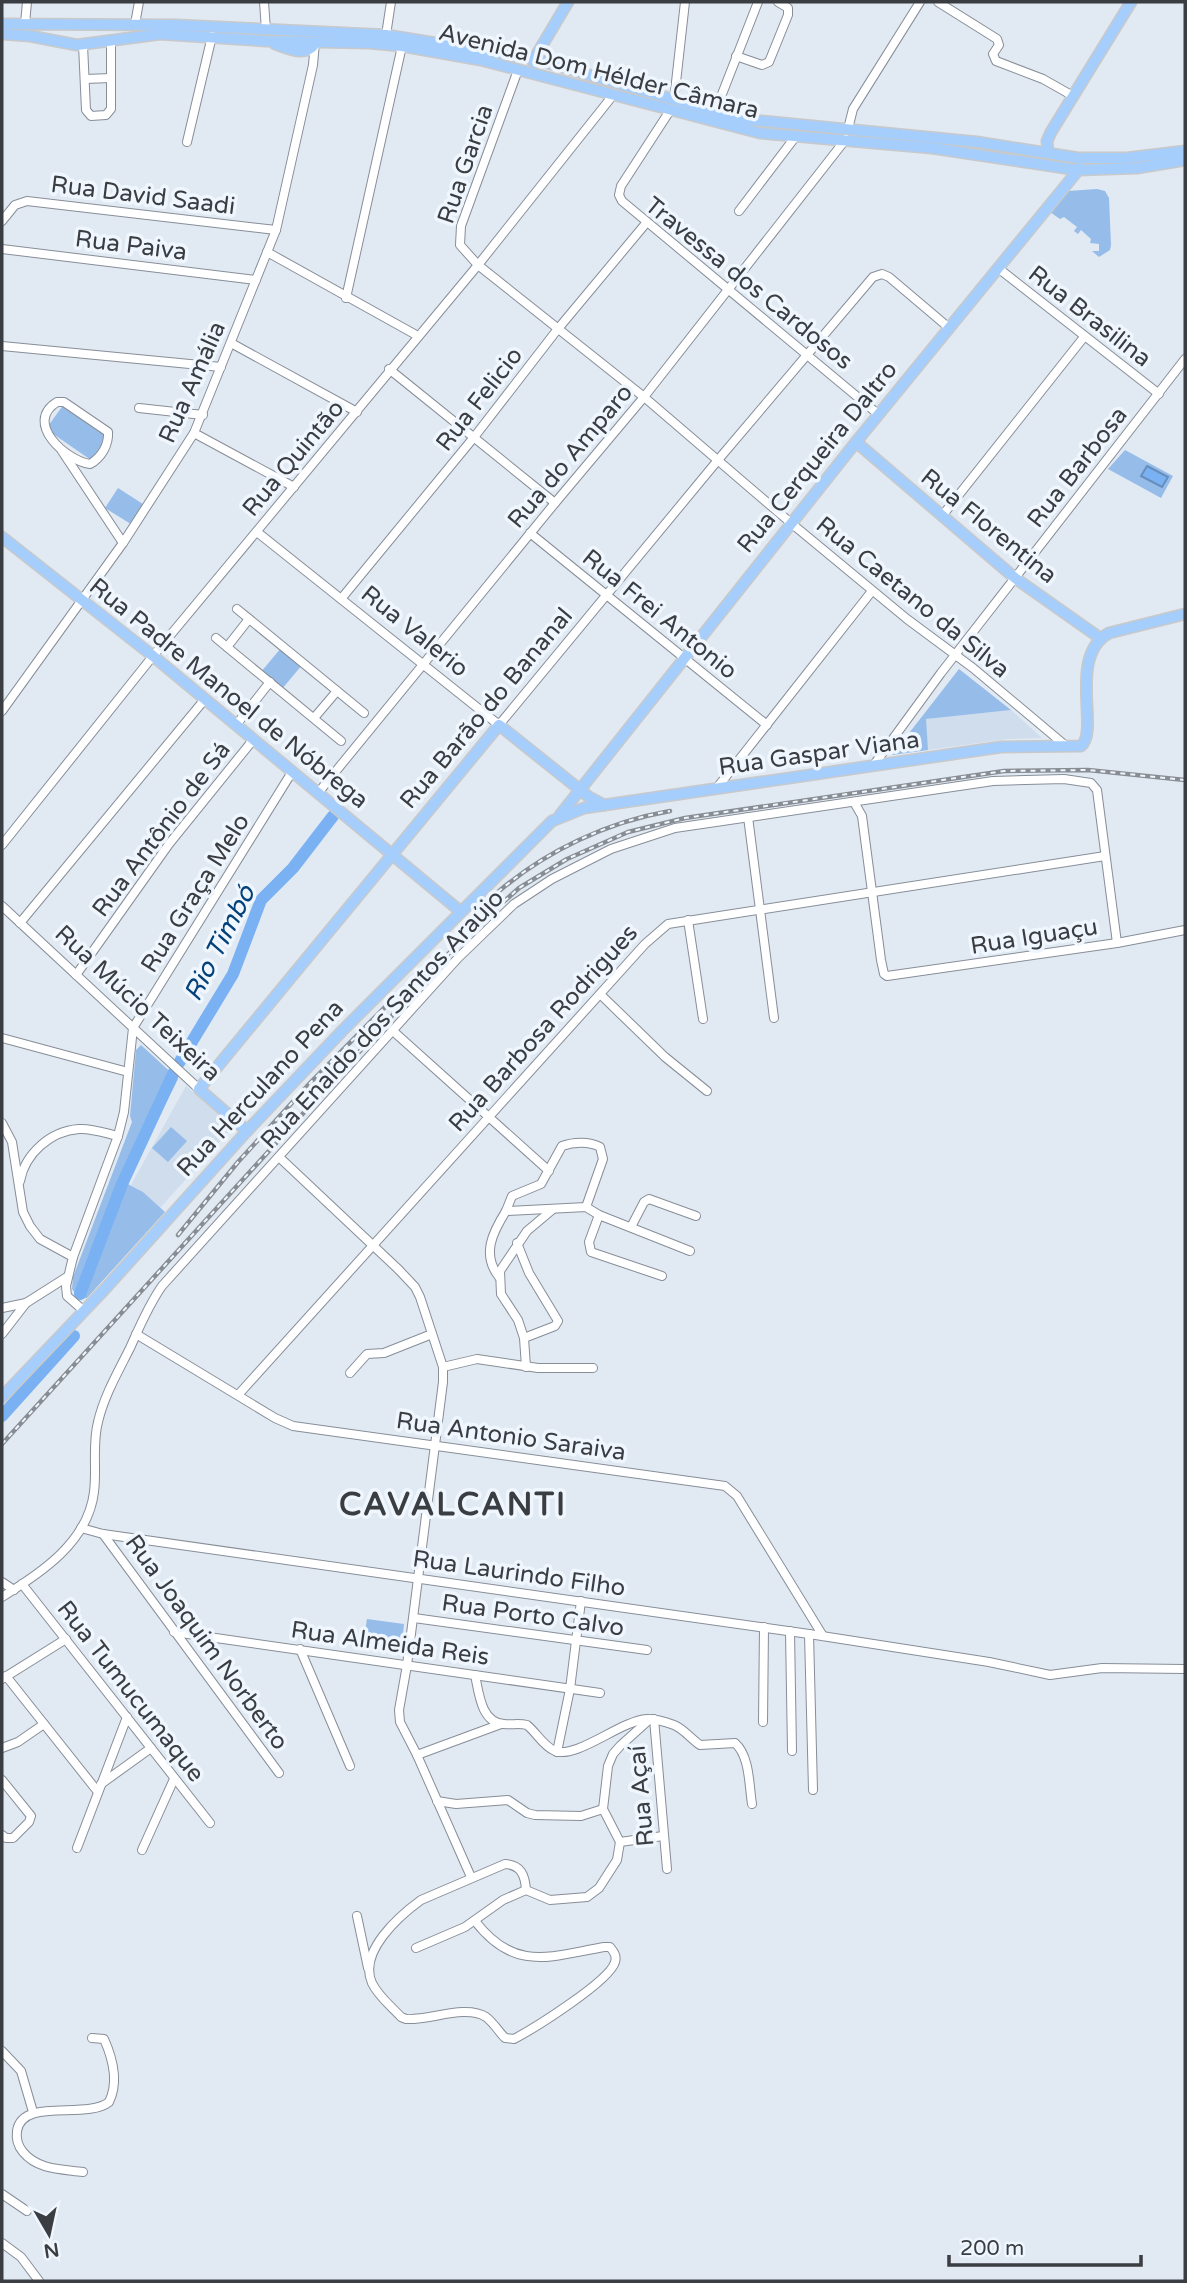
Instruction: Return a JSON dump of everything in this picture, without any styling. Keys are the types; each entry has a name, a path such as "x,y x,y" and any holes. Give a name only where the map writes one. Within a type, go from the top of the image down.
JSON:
{"main road":[{"path":"537,76 534,59 568,2"},
{"path":"1048,153 1048,137 1130,2"},
{"name":"Avenida Dom Hélder Câmara","path":"2,24 135,24 402,46 481,60 614,94 715,112 741,120 1049,166 1078,170 1137,167 1185,160"},
{"path":"85,45 85,32 89,24"},
{"name":"Avenida Dom Hélder Câmara","path":"2,34 85,45 160,34 266,36"},
{"name":"Avenida Dom Hélder Câmara","path":"315,39 386,35 534,59 747,131 796,136 847,134 977,142 1094,158 1127,158 1185,151"},
{"path":"266,36 300,52 309,50 315,39"},
{"name":"Rua Cerqueira Daltro","path":"559,817 948,327 1078,170 1094,158"},
{"path":"1049,166 1062,177 1065,186"},
{"name":"Rua Florentina","path":"856,442 1015,578 1100,638"},
{"name":"Rua Padre Manoel de Nóbrega","path":"3,540 153,656 460,911"},
{"path":"1100,638 1109,633 1185,614"},
{"name":"Rua Gaspar Viana","path":"559,817 579,809 604,805 1001,747 1081,746 1086,741 1086,677 1090,658 1100,638"},
{"name":"Rua Valerio","path":"499,725 580,790"},
{"name":"Rua Barão do Bananal","path":"199,1089 499,725"},
{"path":"580,790 604,805"},
{"name":"Rua Herculano Pena","path":"2,1397 247,1132 460,911 546,826 559,817"},
{"name":"Rua Múcio Teixeira","path":"199,1089 247,1132"}],"street":[{"path":"25,24 27,2"},
{"path":"135,24 139,2"},
{"path":"264,2 266,36"},
{"path":"386,35 391,2"},
{"path":"672,104 685,2"},
{"path":"715,112 758,2"},
{"path":"736,56 762,65 769,62 788,15 788,8 778,2"},
{"name":"Rua do Amparo","path":"318,793 645,397 847,134 853,109 920,2"},
{"path":"938,2 997,39 999,45 993,54 996,61 1043,79 1073,96"},
{"path":"187,142 212,36"},
{"name":"Rua Amália","path":"2,711 170,474 203,415 276,230 313,65 315,39"},
{"path":"85,45 86,110 91,116 106,116 111,111 111,41"},
{"path":"346,298 402,46"},
{"path":"300,52 313,65"},
{"name":"Rua Garcia","path":"478,265 460,245 461,226 518,70"},
{"path":"85,79 111,78"},
{"name":"Rua Quintão","path":"2,845 153,656 478,265 614,94"},
{"name":"Travessa dos Cardosos","path":"672,104 621,186 619,195 628,208 878,414"},
{"path":"739,211 796,136"},
{"name":"Rua David Saadi","path":"2,221 15,205 27,201 276,230"},
{"name":"Rua Felicio","path":"341,599 647,222"},
{"name":"Rua Paiva","path":"2,249 256,280"},
{"path":"267,252 418,336"},
{"name":"Rua Caetano da Silva","path":"478,265 645,397 873,591 1066,746"},
{"name":"Rua Brasilina","path":"998,268 1158,394"},
{"name":"Rua Barão do Bananal","path":"499,725 718,460 876,275 886,275 893,279 948,327"},
{"path":"942,516 1084,337"},
{"path":"231,342 356,412"},
{"path":"2,346 221,368"},
{"name":"Rua Barbosa","path":"873,766 1185,359"},
{"path":"389,369 555,503"},
{"path":"57,443 78,460 90,464 101,455 108,435 104,429 70,406 57,402 52,405 43,421 46,432 57,443 123,543"},
{"path":"139,408 203,415"},
{"path":"194,433 294,487"},
{"name":"Rua Valerio","path":"257,532 499,725"},
{"name":"Rua Frei Antonio","path":"530,533 767,724"},
{"path":"716,789 873,591"},
{"path":"237,609 364,713"},
{"path":"228,647 249,620"},
{"path":"216,638 341,741"},
{"path":"236,725 270,682"},
{"path":"314,718 337,691"},
{"path":"20,922 205,699"},
{"name":"Rua Antônio de Sá","path":"76,975 169,844 253,740"},
{"name":"Rua Graça Melo","path":"67,1277 118,1136 124,1112 134,1028 292,772"},
{"name":"Rua Enaldo dos Santos Araújo","path":"2,1597 57,1558 81,1528 89,1513 94,1492 98,1422 146,1310 162,1286 458,958 514,904 536,888 611,849 651,834 993,781 1064,779 1091,783 1098,795 1105,856"},
{"path":"863,820 865,812 876,798"},
{"path":"854,802 863,820 872,892"},
{"path":"748,817 774,1018"},
{"path":"1105,856 1117,943"},
{"name":"Rua Barbosa Rodrigues","path":"237,1395 374,1246 487,1116 660,929 668,924 1105,856"},
{"name":"Rua Iguaçu","path":"872,892 881,960 884,974 887,976 1117,943 1185,930"},
{"name":"Rua Múcio Teixeira","path":"2,906 199,1089"},
{"path":"688,920 704,1019"},
{"path":"601,995 665,1057 707,1091"},
{"path":"393,1031 549,1171"},
{"path":"2,1038 128,1072"},
{"path":"2,1123 12,1142 23,1212 30,1226 40,1239 73,1257"},
{"path":"20,1184 22,1170 28,1159 41,1144 60,1133 80,1129 118,1136"},
{"path":"526,1367 524,1338 518,1320 501,1294 499,1277 493,1269 489,1249 492,1235 512,1196 541,1184 562,1146 593,1143 600,1147 603,1159 586,1207"},
{"path":"279,1157 415,1287 443,1367 414,1618 399,1710 400,1722 471,1877"},
{"path":"631,1227 644,1202 649,1199 696,1216"},
{"path":"506,1211 586,1207 599,1215 690,1251"},
{"path":"499,1277 517,1243 552,1210"},
{"path":"599,1215 589,1242 591,1252 662,1276"},
{"path":"517,1243 529,1273 558,1321 555,1326 524,1338"},
{"path":"67,1277 67,1296 84,1311"},
{"path":"2,1334 26,1303 67,1277"},
{"path":"2,1308 26,1303"},
{"name":"Rua Antonio Saraiva","path":"136,1334 275,1418 293,1426 731,1489 823,1636"},
{"path":"350,1373 367,1354 384,1353 432,1334"},
{"path":"443,1367 477,1359 526,1367 593,1368"},
{"name":"Rua Laurindo Filho","path":"81,1528 103,1534 764,1627 953,1656 1050,1675 1102,1668 1185,1669"},
{"name":"Rua Joaquim Norberto","path":"103,1534 279,1773"},
{"path":"2,1582 14,1590"},
{"name":"Rua Tumucumaque","path":"22,1584 210,1823"},
{"path":"557,1752 570,1689 582,1601"},
{"name":"Rua Porto Calvo","path":"414,1618 647,1650"},
{"path":"764,1627 764,1723"},
{"path":"790,1631 792,1751"},
{"name":"Rua Almeida Reis","path":"174,1632 600,1693"},
{"path":"809,1634 813,1790"},
{"path":"66,1639 4,1677 100,1788"},
{"path":"300,1649 350,1766"},
{"path":"475,1675 483,1708 493,1721 500,1724 527,1725 557,1752 575,1750 602,1735 639,1720 652,1719 677,1726 700,1745 730,1742 738,1746 747,1768 752,1804"},
{"path":"77,1848 127,1717"},
{"path":"416,1948 475,1921 493,1906 526,1890 550,1900 587,1897 599,1888 617,1860 620,1842 603,1810 608,1766 613,1754 652,1719"},
{"name":"Rua Açaí","path":"652,1719 667,1869"},
{"path":"2,1748 18,1742 44,1724"},
{"path":"417,1755 500,1724"},
{"path":"100,1788 151,1748"},
{"path":"142,1850 174,1779"},
{"path":"2,1780 30,1814 29,1822 13,1839 2,1835"},
{"path":"436,1801 456,1804 508,1800 527,1813 535,1815 581,1816 603,1810"},
{"path":"620,1842 663,1836"},
{"path":"369,1970 380,1938 421,1900 498,1866 510,1864 521,1871 526,1890"},
{"path":"357,1916 375,1989 401,2017 406,2019 476,2013 485,2016 508,2040 521,2035 589,1990 614,1965 614,1952 610,1947 551,1958 524,1956 491,1939 475,1921"},
{"path":"83,2172 41,2166 19,2146 17,2130 24,2118 33,2112 85,2110 109,2102 115,2084 111,2057 104,2039 92,2038"},
{"path":"2,2051 20,2071 33,2112"},
{"path":"2,2194 27,2211"},
{"path":"2,2243 21,2257 38,2279"}],"shaded area":[{"path":"1068,191 1105,191 1109,198 1111,245 1110,250 1099,257 1092,251 1099,251 1099,244 1090,243 1091,239 1081,230 1078,234 1074,231 1077,227 1064,217 1060,219 1050,212"},
{"path":"64,404 108,436 91,460 46,429"},
{"path":"1125,450 1173,476 1161,498 1108,469"},
{"path":"1147,466 1168,477 1162,487 1141,476"},
{"path":"118,488 146,506 134,526 105,508"},
{"path":"281,648 302,665 282,689 261,672"},
{"path":"959,669 1011,710 926,719 928,750 892,755"},
{"path":"1011,710 1042,738 1007,739 928,750 925,719"},
{"path":"141,1045 178,1079 126,1183 143,1192 165,1212 87,1298 80,1299 72,1289 73,1277 132,1122 130,1116 136,1050"},
{"path":"186,1086 230,1126 230,1130 160,1208 131,1185"},
{"path":"171,1127 187,1141 168,1162 152,1148"},
{"path":"367,1619 404,1624 402,1643 364,1638"}],"waterway":[{"name":"Rio Timbó","path":"179,1063 233,974 261,900 293,868 333,816"},
{"name":"Rio Timbó","path":"80,1294 122,1184 174,1072"},
{"name":"Rio Timbó","path":"2,1416 74,1336"}],"railway":[{"path":"2,1444 461,940 519,888 567,859 628,832 685,818 1004,771 1088,770 1185,780"},
{"path":"498,892 536,864 578,840 623,823 670,811"},
{"path":"178,1235 238,1162 310,1083 392,1000"}],"district":[{"name":"CAVALCANTI","path":"453,1504"}]}
